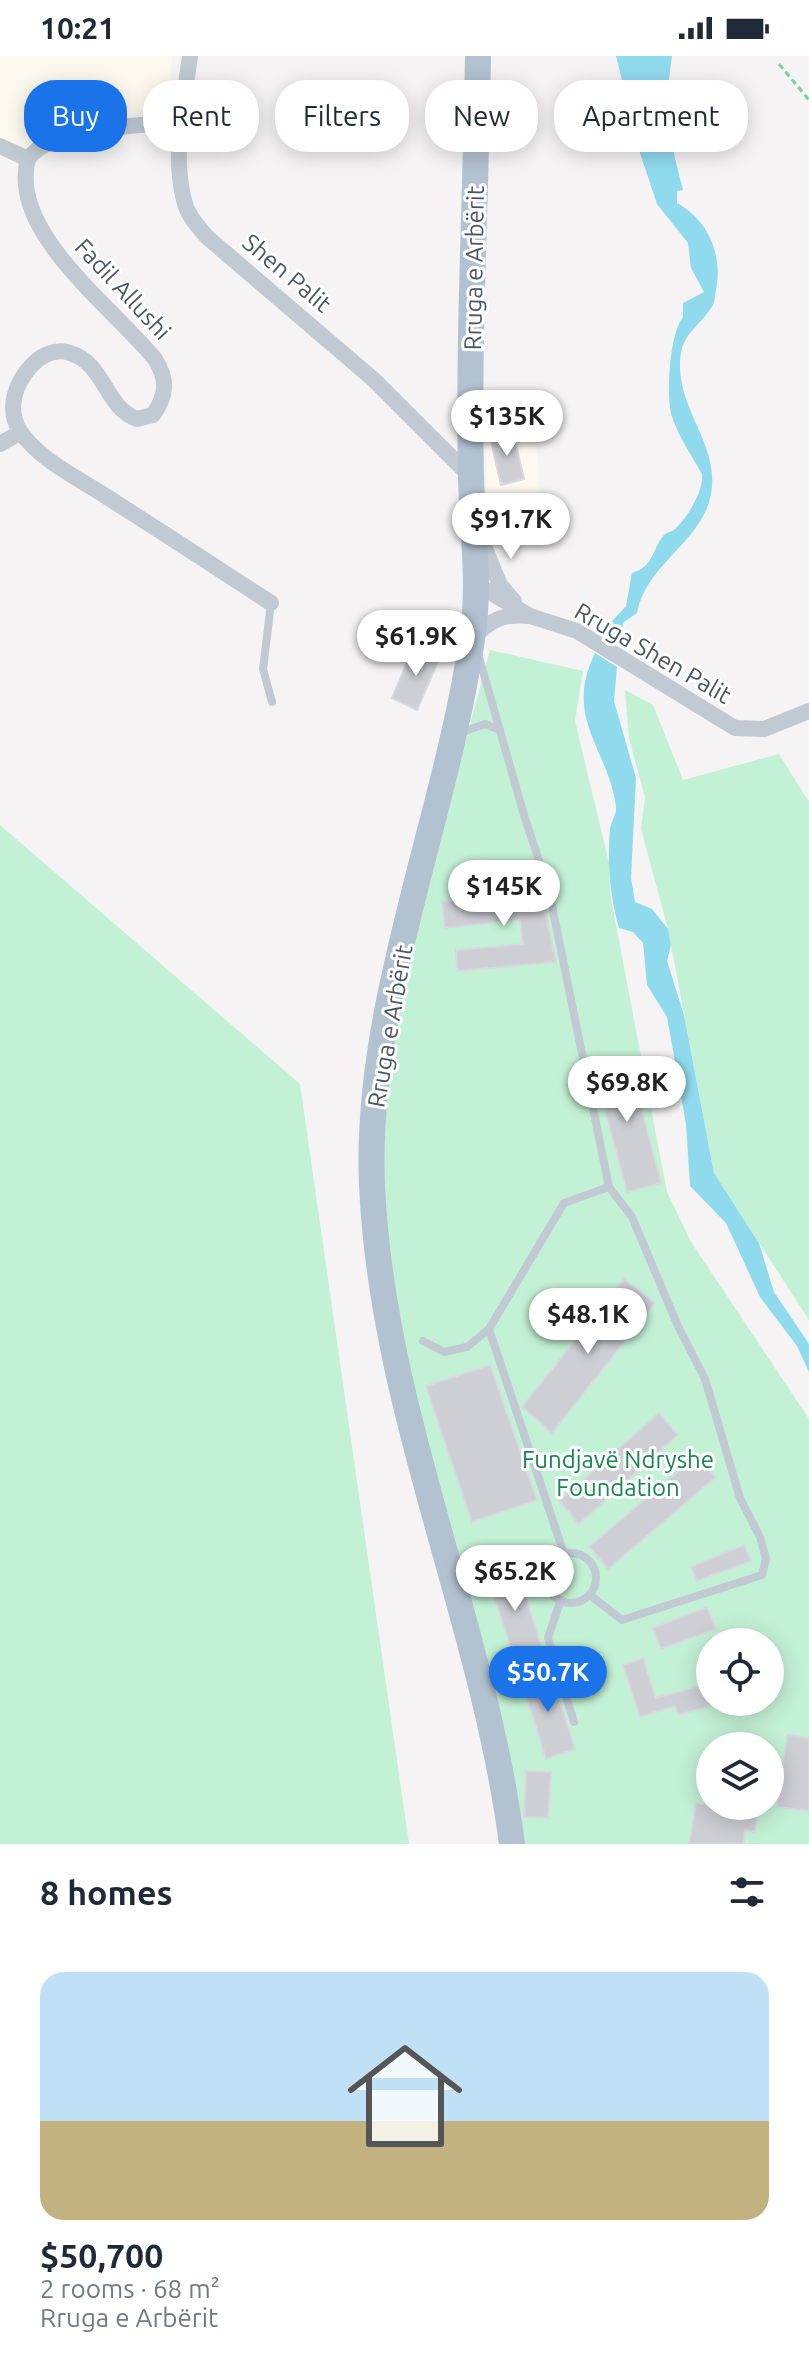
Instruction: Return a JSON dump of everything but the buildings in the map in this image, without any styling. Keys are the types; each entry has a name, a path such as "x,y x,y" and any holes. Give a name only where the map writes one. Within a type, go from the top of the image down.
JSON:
{"main road":[{"name":"Rruga e Arbërit","path":"478,56 471,477 478,585 473,638 454,737 389,1011 375,1104 372,1188 385,1315 411,1428 485,1695 505,1789 512,1844"}],"street":[{"name":"Shen Palit","path":"187,80 190,56"},
{"path":"0,146 28,159 51,142 102,129 143,126"},
{"name":"Shen Palit","path":"182,152 184,201 199,228 373,379 471,477"},
{"name":"Fadil Allushi","path":"21,432 12,410 14,396 30,367 49,353 60,351 83,359 94,368 119,408 137,419 153,415 165,392 162,370 155,359 64,261 41,231 26,187 28,159"},
{"path":"0,444 21,432 79,478 271,603"},
{"path":"473,519 500,585 530,616"},
{"name":"Rruga Shen Palit","path":"478,585 530,616 577,631 735,728 764,729 809,711"},
{"path":"473,638 489,621 511,615 530,616"}],"lane":[{"path":"271,603 263,669 272,702"},
{"path":"473,638 549,891 609,1187 632,1217 677,1324 705,1379 740,1498 760,1537 766,1559 762,1575 622,1620 590,1595"},
{"path":"454,737 485,724 500,730"},
{"path":"423,1341 444,1352 467,1347 489,1329 564,1203 609,1187"},
{"path":"489,1329 564,1554"},
{"path":"564,1554 580,1555 592,1565 596,1580 590,1595 577,1603 560,1602 547,1589 545,1581 550,1564 564,1554"},
{"path":"560,1602 548,1638 574,1722"}],"path":[{"path":"779,64 809,100"}],"shaded area":[{"path":"0,56 172,56 170,80 143,80 143,110 127,117 127,80 24,80 24,152 38,152 10,163 0,148"},
{"path":"535,415 540,516 488,521 486,418"}],"green space":[{"name":"Fundjavë Ndryshe Foundation","path":"490,650 583,671 575,721 609,863 611,899 667,1192 691,1242 809,1419 809,1844 508,1844 425,1489 377,1170 393,1029 419,915"},
{"path":"625,690 653,705 683,780 779,754 809,802 809,1320 714,1173 668,929 641,829 645,797 629,739"},
{"path":"0,825 300,1084 409,1844 0,1844"}],"water":[{"path":"616,56 672,56 669,80 622,80"},
{"path":"674,152 683,190 677,191 677,203 705,229 715,251 718,277 715,299 689,334 680,357 682,386 707,450 712,484 703,517 650,582 637,613 624,622 617,639 603,631 626,606 632,573 645,566 664,535 674,530 685,518 702,481 702,474 673,421 669,378 672,349 683,317 683,303 704,292 691,268 688,243 657,204 640,153"},
{"path":"595,653 617,667 614,701 636,778 631,878 635,902 652,909 668,929 671,945 667,961 684,1015 714,1173 759,1243 774,1292 809,1344 809,1372 797,1346 760,1297 726,1223 690,1186 686,1124 667,1017 647,985 643,943 633,932 619,928 613,904 609,842 616,806 585,715 586,676"}]}
